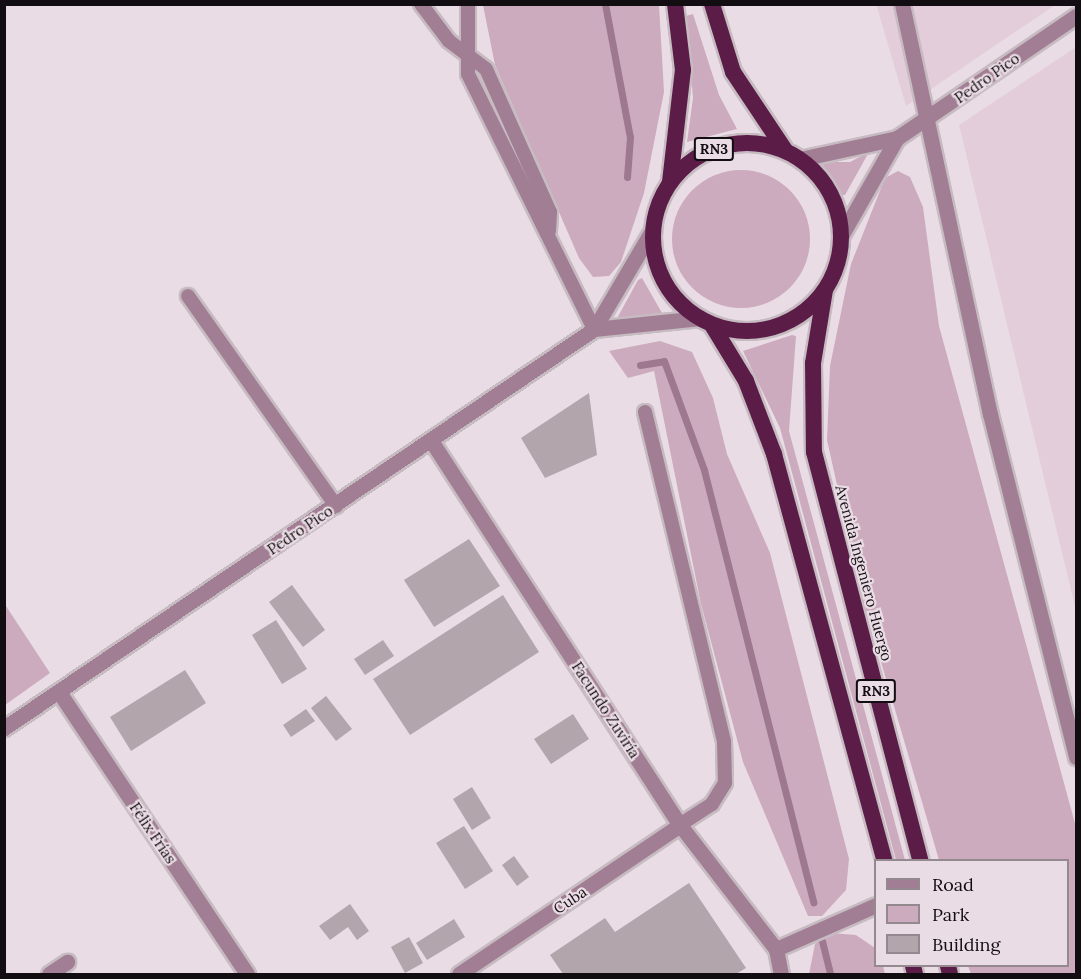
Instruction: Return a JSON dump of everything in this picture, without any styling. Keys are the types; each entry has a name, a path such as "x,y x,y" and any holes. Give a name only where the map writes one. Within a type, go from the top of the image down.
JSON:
{"highway":[{"name":"Avenida Ingeniero Huergo","path":"653,230 670,182 683,70 675,4"},
{"name":"Avenida Ingeniero Huergo","path":"712,4 733,72 793,155 822,179 836,206 842,236 837,264 825,290 813,363 814,452 919,859"},
{"name":"Avenida Ingeniero Huergo","path":"670,182 693,159 722,146 754,143 793,155"},
{"name":"RN3","path":"653,230 664,280 706,321 746,381 774,454 883,859"},
{"name":"Avenida Ingeniero Huergo","path":"706,321 752,330 780,325 805,311 825,290"}],"street":[{"path":"902,4 929,118 990,414 1077,757"},
{"name":"Pedro Pico","path":"793,155 897,138 1077,16"},
{"name":"Pedro Pico","path":"842,236 897,138"},
{"name":"Pedro Pico","path":"4,728 432,442 594,328 653,230"},
{"name":"Pedro Pico","path":"594,328 706,321"},
{"name":"Facundo Zuviría","path":"432,442 681,825 776,949 781,975"},
{"name":"Félix Frías","path":"58,692 247,975"},
{"name":"Cuba","path":"459,975 681,825"},
{"path":"776,949 874,906"},
{"path":"49,975 67,962"}],"lane":[{"path":"421,4 449,41 472,53"},
{"path":"468,4 472,53 468,74 537,217 549,231 594,328"},
{"path":"188,296 336,506"},
{"path":"645,412 724,742 726,783 712,804 681,825"}],"shaded area":[{"path":"876,4 1055,5 906,106"},
{"path":"1076,47 1076,611 959,125"}],"green space":[{"path":"483,5 659,5 664,92 644,193 621,262 609,276 593,277 579,258 495,65"},
{"path":"693,14 719,95 737,129 687,142 693,98 686,16"},
{"path":"869,152 845,195 841,195 821,162 850,162"},
{"path":"741,170 768,175 780,181 790,190 799,200 805,212 810,239 805,266 799,278 790,288 780,297 768,303 741,308 714,303 702,297 692,288 683,278 677,266 672,239 677,212 683,200 692,190 702,181 714,175"},
{"path":"898,171 910,177 923,207 939,326 1076,827 1076,974 971,974 968,967 1069,967 1069,859 939,859 862,597 827,440 830,366 851,264 885,178"},
{"path":"642,278 662,313 615,322 638,280"},
{"path":"792,335 796,336 789,431 905,859 896,859 780,428 743,351"},
{"path":"660,341 692,352 713,398 727,454 770,553 849,859 846,890 822,916 808,916 743,762 701,604 654,371 628,378 609,351"},
{"path":"4,603 50,673 5,705 4,705"},
{"path":"831,933 856,935 874,947 874,967 883,967 885,974 809,974 815,944"}],"building":[{"path":"589,393 597,455 545,478 521,438"},
{"path":"469,539 500,586 434,627 404,580"},
{"path":"292,585 325,630 303,647 269,602"},
{"path":"503,595 539,652 410,735 373,679"},
{"path":"276,620 307,669 282,684 252,635"},
{"path":"383,640 394,656 365,675 354,659"},
{"path":"185,670 206,703 131,751 110,717"},
{"path":"326,696 352,729 336,741 311,708"},
{"path":"306,709 315,721 291,737 283,725"},
{"path":"573,714 589,739 551,764 534,739"},
{"path":"472,787 491,818 472,830 453,799"},
{"path":"464,826 493,871 465,889 436,843"},
{"path":"514,856 529,877 517,886 502,865"},
{"path":"689,883 746,968 736,974 563,974 550,955 605,918 615,932"},
{"path":"350,904 369,931 357,940 348,927 330,940 319,926"},
{"path":"454,919 465,937 427,960 416,943"},
{"path":"409,937 423,963 405,973 391,947"}],"waterway":[{"path":"605,4 630,137 627,177"},
{"path":"640,365 664,361 704,470 813,902"},
{"path":"822,941 830,974"}]}
